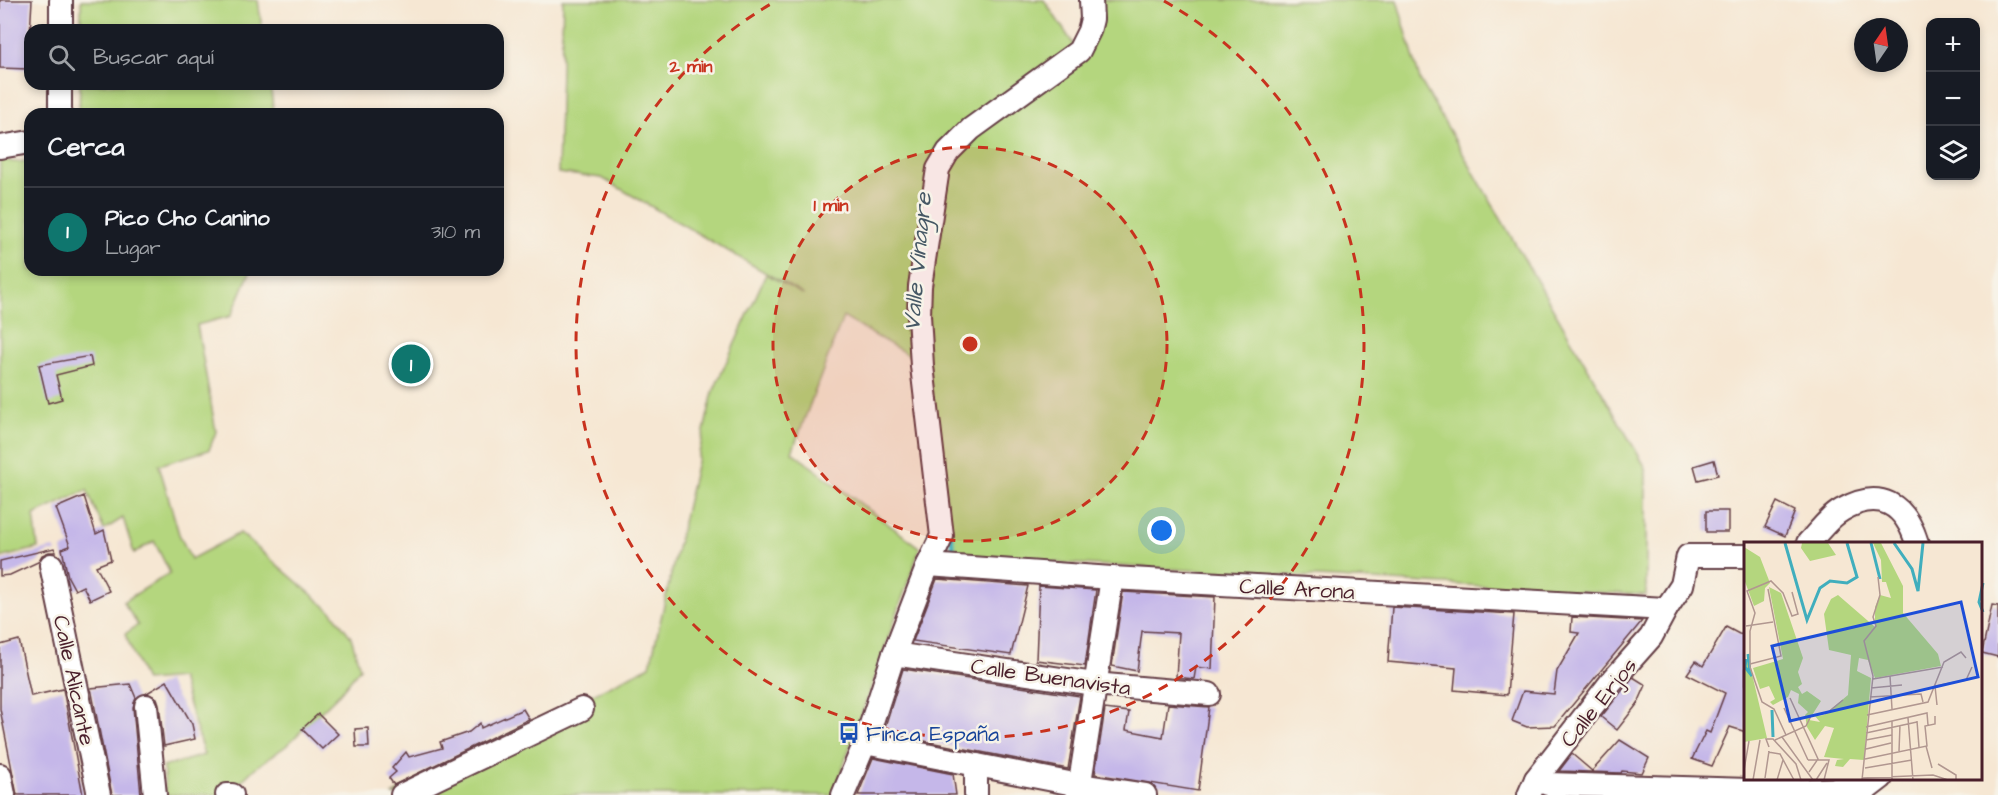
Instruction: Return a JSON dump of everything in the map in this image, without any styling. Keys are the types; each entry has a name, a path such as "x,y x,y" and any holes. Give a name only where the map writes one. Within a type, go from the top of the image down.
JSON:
{"street":[{"path":"61,0 61,24"},
{"path":"843,795 865,742 894,654 928,565 942,536 922,366 919,315 920,286 938,168 948,152 971,129 1078,51 1089,31 1092,19 1090,0"},
{"path":"60,90 60,108"},
{"path":"0,147 24,143"},
{"path":"1809,542 1841,510 1869,500 1886,500 1903,513 1912,526 1917,542"},
{"name":"Calle Erjos","path":"1541,788 1611,682 1651,637 1682,585 1688,556 1744,556"},
{"name":"Calle Alicante","path":"51,565 99,795"},
{"name":"Calle Arona","path":"928,565 1112,578 1666,609"},
{"path":"1078,790 1112,578"},
{"name":"Calle Buenavista","path":"894,654 1094,684 1209,694"},
{"path":"146,706 155,795"},
{"path":"402,795 582,710"},
{"path":"865,742 976,765 1078,790 1145,795"},
{"path":"976,765 976,795"},
{"path":"0,775 4,795"},
{"path":"1541,788 1783,791 1868,788 1878,780"},
{"path":"227,795 232,795"}],"green space":[{"path":"81,0 258,0 261,24 81,24"},
{"path":"563,0 1044,0 1078,51 1094,0 1397,0 1420,80 1646,468 1646,595 954,557 928,366 843,317 792,452 920,548 833,795 392,795 650,666 713,392 766,274 804,295 602,178 558,173"},
{"path":"80,90 271,90 273,108 79,108"},
{"path":"0,159 24,161 24,276 248,276 231,316 197,325 216,432 209,450 159,465 179,534 191,559 240,533 332,612 351,637 360,668 340,693 286,746 255,768 227,795 166,795 163,767 204,755 181,678 145,681 125,634 138,625 123,602 170,573 154,541 134,553 123,518 104,530 87,490 34,515 38,548 0,558"}],"building":[{"path":"0,0 32,0 31,24 24,24 24,69 0,68"},
{"path":"90,356 92,366 56,375 62,399 48,403 39,365"},
{"path":"1714,460 1718,475 1698,480 1694,466"},
{"path":"84,496 96,534 104,530 111,560 96,566 109,591 90,600 83,586 75,590 68,577 62,549 70,546 56,508"},
{"path":"1777,502 1795,511 1785,536 1765,527"},
{"path":"1706,511 1728,511 1728,532 1706,532"},
{"path":"54,548 56,552 42,555 38,562 10,575 0,576 0,561"},
{"path":"937,579 1028,586 1011,655 913,641"},
{"path":"1039,586 1096,590 1085,666 1036,660"},
{"path":"1123,592 1215,597 1212,669 1196,667 1194,679 1176,677 1179,633 1142,631 1137,671 1112,666"},
{"path":"1992,605 1998,606 1998,657 1983,653"},
{"path":"1392,607 1514,614 1507,695 1454,690 1456,668 1388,662"},
{"path":"1572,617 1642,621 1555,726 1527,727 1512,721 1523,691 1554,694 1557,671 1579,633 1571,632"},
{"path":"1726,627 1744,635 1744,731 1730,727 1712,766 1692,759 1706,731 1710,733 1725,693 1687,674 1696,661 1703,666"},
{"path":"19,640 31,696 63,689 83,795 17,795 0,709 0,645"},
{"path":"903,669 1080,696 1068,769 883,733"},
{"path":"1633,677 1646,685 1638,703 1617,730 1601,717"},
{"path":"167,681 192,724 195,739 164,746 159,704 157,698 147,693"},
{"path":"130,684 136,698 133,707 141,795 112,795 91,688"},
{"path":"1168,704 1209,707 1198,791 1095,774 1105,709 1129,712 1126,730 1163,737"},
{"path":"523,709 529,719 394,785 389,778 396,772 392,768 406,752 409,757 442,748 440,742 469,732 480,723 481,728"},
{"path":"318,714 338,734 322,749 302,729"},
{"path":"368,728 369,747 356,747 355,729"},
{"path":"1620,740 1649,758 1642,773 1559,771 1572,754 1592,771"},
{"path":"873,758 953,774 956,795 858,795"}],"waterway":[{"name":"Valle Vinagre","path":"951,536 954,557"}],"place":[{"name":"Pico Cho Canino","path":"411,364"},
{"name":"Finca España","path":"849,733"}]}
